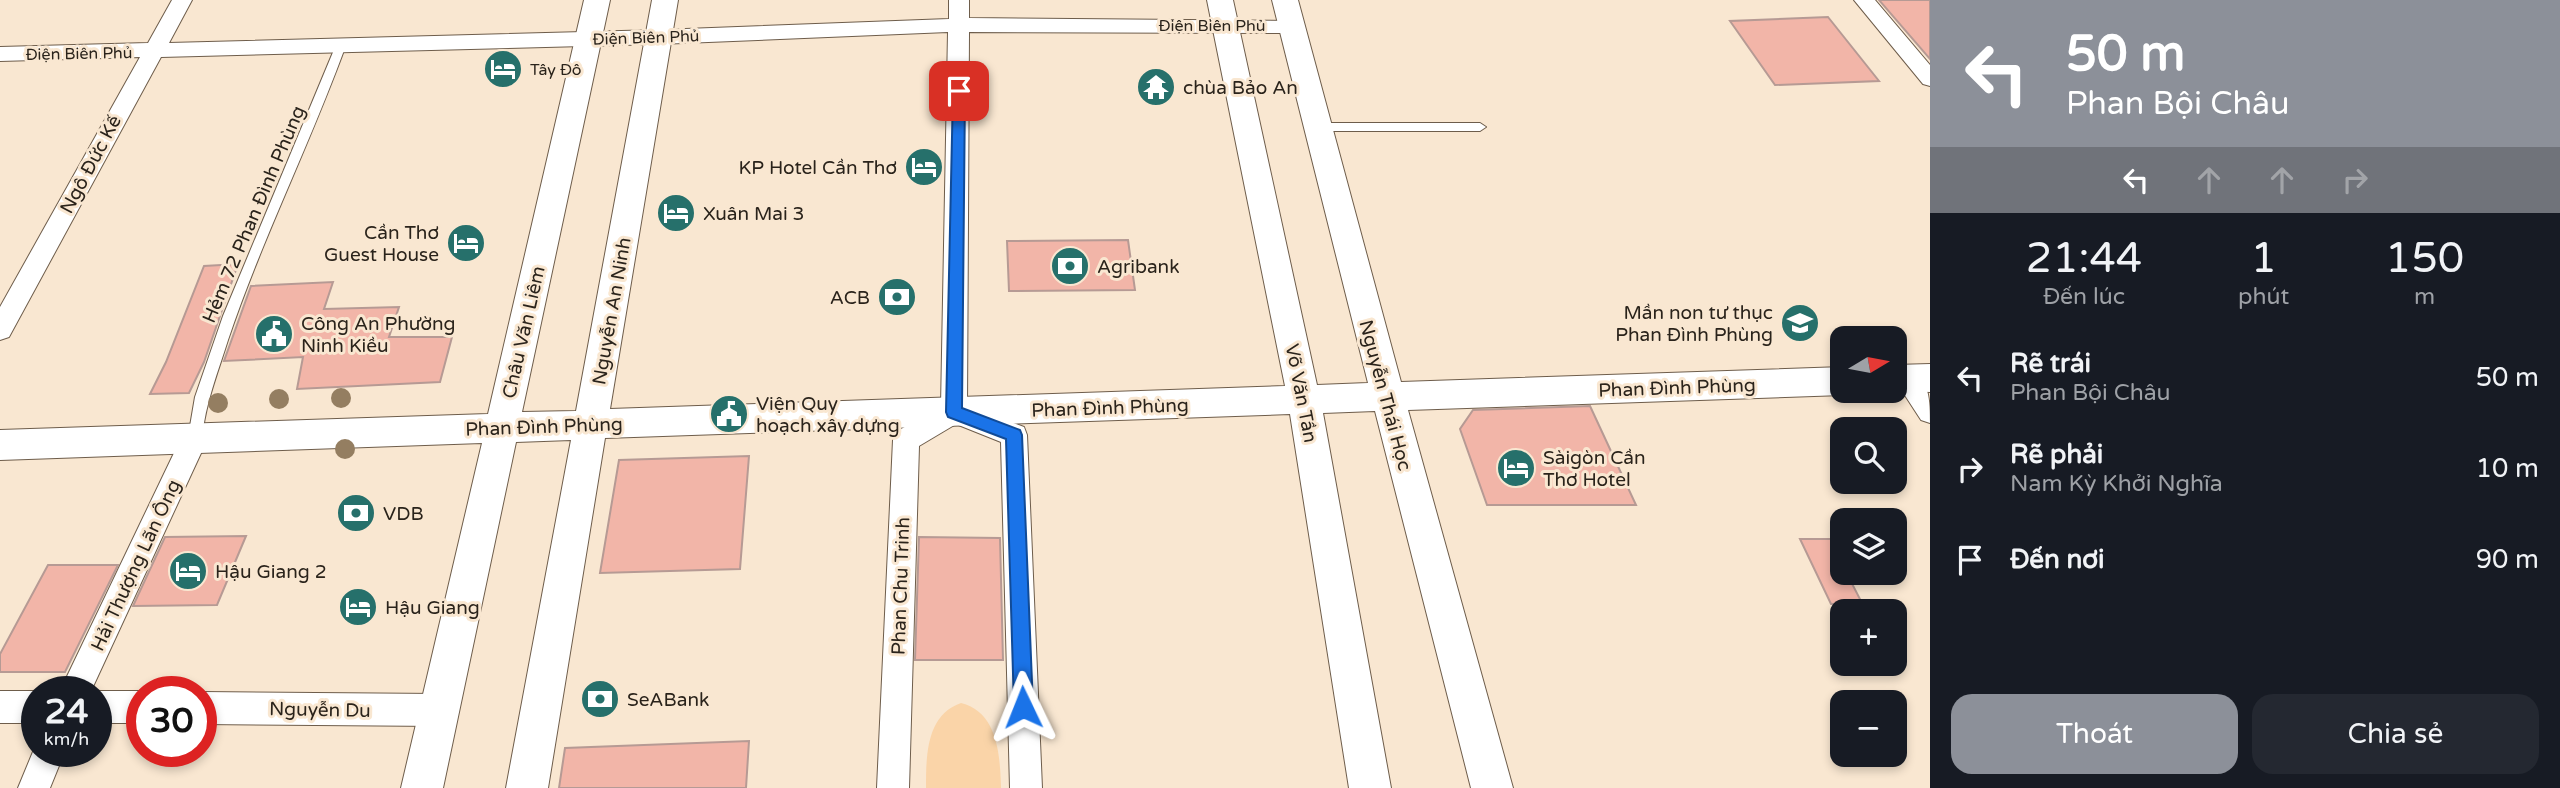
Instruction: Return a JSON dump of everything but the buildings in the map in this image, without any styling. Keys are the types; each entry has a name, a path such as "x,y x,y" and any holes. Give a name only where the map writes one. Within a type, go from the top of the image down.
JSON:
{"street":[{"name":"Ngô Đức Kế","path":"0,330 150,52 182,0"},
{"name":"Châu Văn Liêm","path":"422,788 597,0"},
{"name":"Nguyễn An Ninh","path":"527,788 666,0"},
{"path":"959,0 954,412 1014,435 1026,788"},
{"path":"1864,0 1930,79"},
{"name":"Điện Biên Phủ","path":"0,54 659,37 1223,12 1288,13"},
{"name":"Võ Văn Tần","path":"1223,12 1304,400 1370,788"},
{"name":"Nguyễn Thái Học","path":"1288,13 1492,788"},
{"path":"1911,378 1930,412"},
{"name":"Phan Đình Phùng","path":"0,445 1830,381"},
{"name":"Phan Chu Trinh","path":"893,788 906,440 954,412"},
{"name":"Hải Thượng Lãn Ông","path":"82,676 195,438"},
{"path":"0,707 21,707"},
{"name":"Nguyễn Du","path":"217,708 439,710"},
{"path":"34,788 43,767"}],"lane":[{"name":"Hẻm 72 Phan Đình Phùng","path":"195,438 195,412 236,293 321,101 341,45"},
{"path":"1316,127 1480,127"}],"shaded area":[{"path":"961,703 973,708 990,725 998,749 1001,788 926,788 930,738 941,717"}],"place":[{"name":"Tây Đô","path":"503,69"},
{"name":"chùa Bảo An","path":"1156,87"},
{"name":"KP Hotel Cần Thơ","path":"924,167"},
{"name":"Xuân Mai 3","path":"676,213"},
{"name":"Cần Thơ Guest House","path":"466,243"},
{"name":"Agribank","path":"1070,266"},
{"name":"ACB","path":"897,297"},
{"name":"Mần non tư thục Phan Đình Phùng","path":"1800,323"},
{"name":"Công An Phường Ninh Kiều","path":"274,334"},
{"name":"Viện Quy hoạch xây dựng","path":"729,414"},
{"name":"Sàigòn Cần Thơ Hotel","path":"1516,468"},
{"name":"VDB","path":"356,513"},
{"name":"Hậu Giang 2","path":"188,571"},
{"name":"Hậu Giang","path":"358,607"},
{"name":"SeABank","path":"600,699"}],"route":[{"path":"959,91 954,412 1014,435 1023,707"}]}
